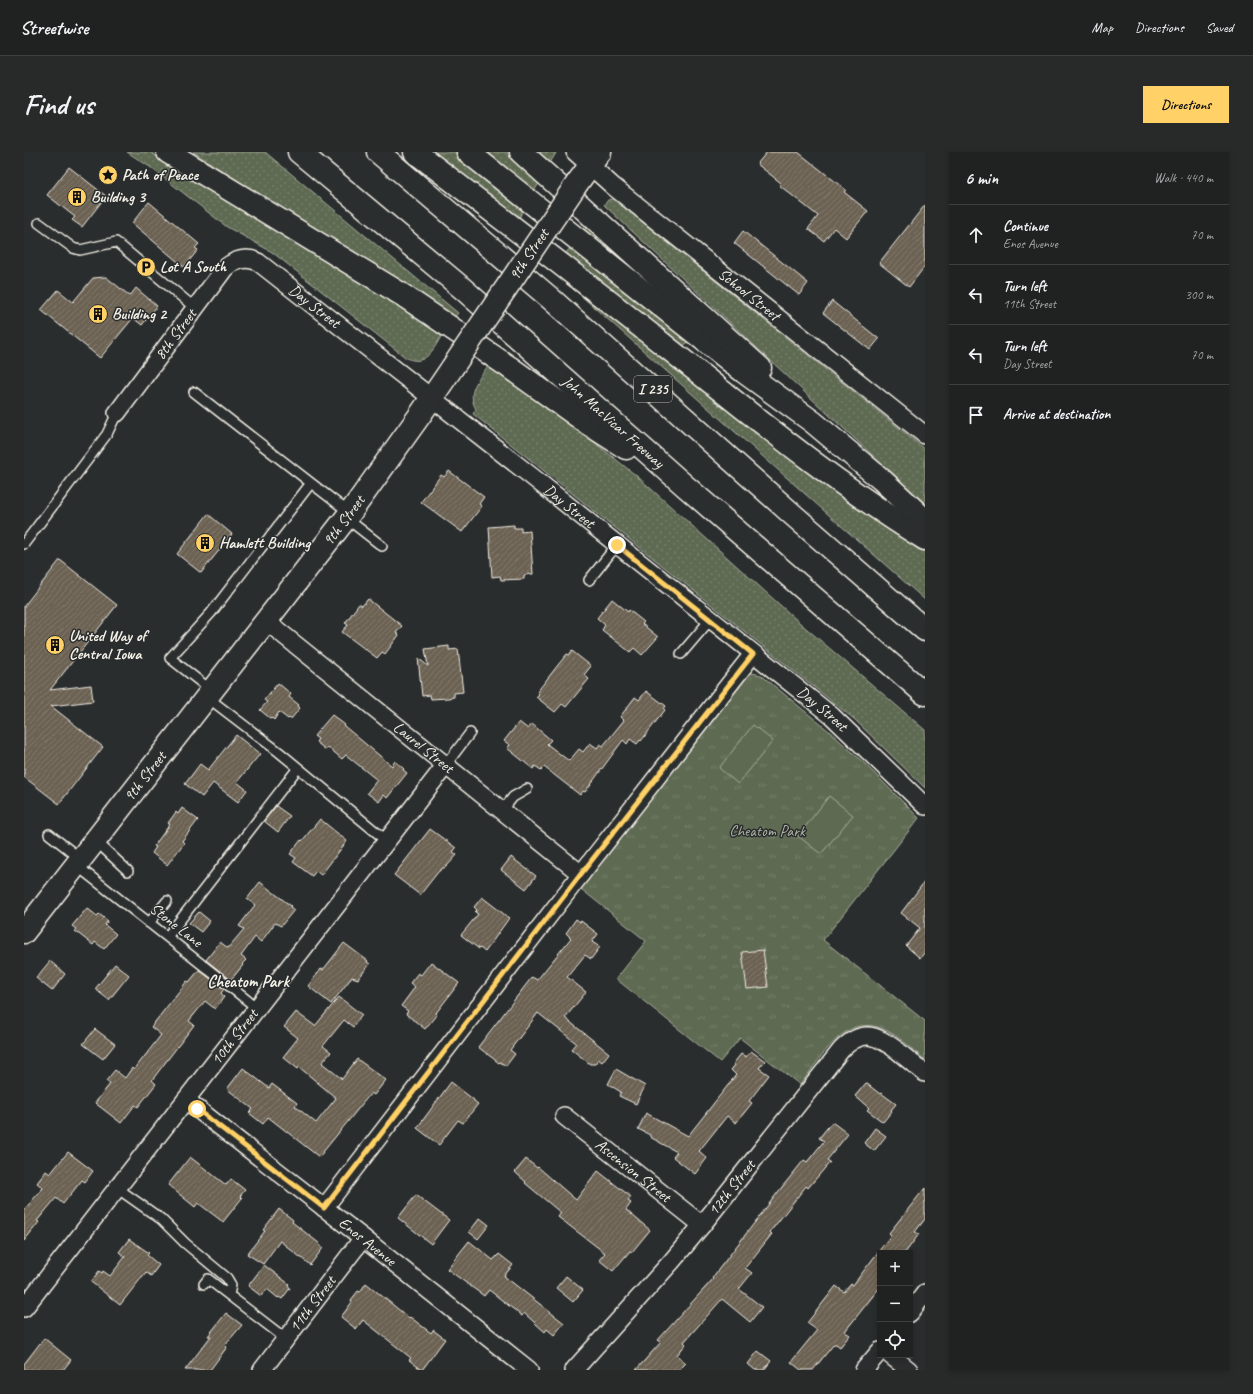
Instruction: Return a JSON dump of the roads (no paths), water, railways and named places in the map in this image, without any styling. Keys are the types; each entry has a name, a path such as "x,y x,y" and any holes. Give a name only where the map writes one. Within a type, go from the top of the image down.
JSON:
{"main road":[{"path":"168,152 401,294 590,424 684,485"},
{"name":"John MacVicar Freeway","path":"299,152 462,288 684,485 925,694"},
{"name":"I 235","path":"378,152 550,298 792,514 925,630"},
{"path":"415,152 616,307 802,454 897,522 925,539"},
{"path":"468,152 744,372 815,423"},
{"path":"521,152 755,363 815,423 882,480 925,520"},
{"name":"9th Street","path":"24,932 348,516 432,398 586,163"}],"street":[{"name":"School Street","path":"586,163 925,435"},
{"name":"Day Street","path":"238,260 245,259 258,262 617,545 832,716 925,806"},
{"name":"8th Street","path":"117,413 225,268 238,260"},
{"name":"Laurel Street","path":"266,621 581,874"},
{"path":"324,1208 581,874 753,654"},
{"name":"10th Street","path":"24,1308 445,766"},
{"name":"12th Street","path":"574,1370 672,1261 849,1041 859,1037 869,1036 882,1039 925,1073"},
{"name":"Enos Avenue","path":"186,1100 529,1370"},
{"name":"Ascension Street","path":"564,1116 702,1225"},
{"name":"11th Street","path":"262,1370 363,1238"},
{"path":"913,1308 925,1294"},
{"path":"864,1370 877,1355"},
{"path":"894,1358 909,1370"}],"lane":[{"path":"39,223 73,248 80,250 116,242 195,308"},
{"path":"194,392 311,483 382,546"},
{"path":"24,544 107,434 117,413"},
{"path":"311,483 211,613 170,658 210,694 387,841"},
{"path":"589,580 617,545"},
{"path":"681,654 710,620"},
{"path":"445,766 470,733"},
{"path":"166,937 298,768"},
{"path":"502,811 512,797 527,789"},
{"name":"Stone Lane","path":"49,834 166,937 257,1008"},
{"path":"96,841 128,871"},
{"path":"150,923 167,901"},
{"path":"117,1188 161,1219 185,1243 227,1278 231,1285 229,1295"},
{"path":"204,1284 208,1279 286,1339"}],"place":[{"name":"Path of Peace","path":"108,175"},
{"name":"Building 3","path":"77,197"},
{"name":"Lot A South","path":"146,267"},
{"name":"Building 2","path":"98,314"},
{"name":"Hamlett Building","path":"205,543"},
{"name":"United Way of Central Iowa","path":"55,645"}],"district":[{"name":"Cheatom Park","path":"248,981"}]}
